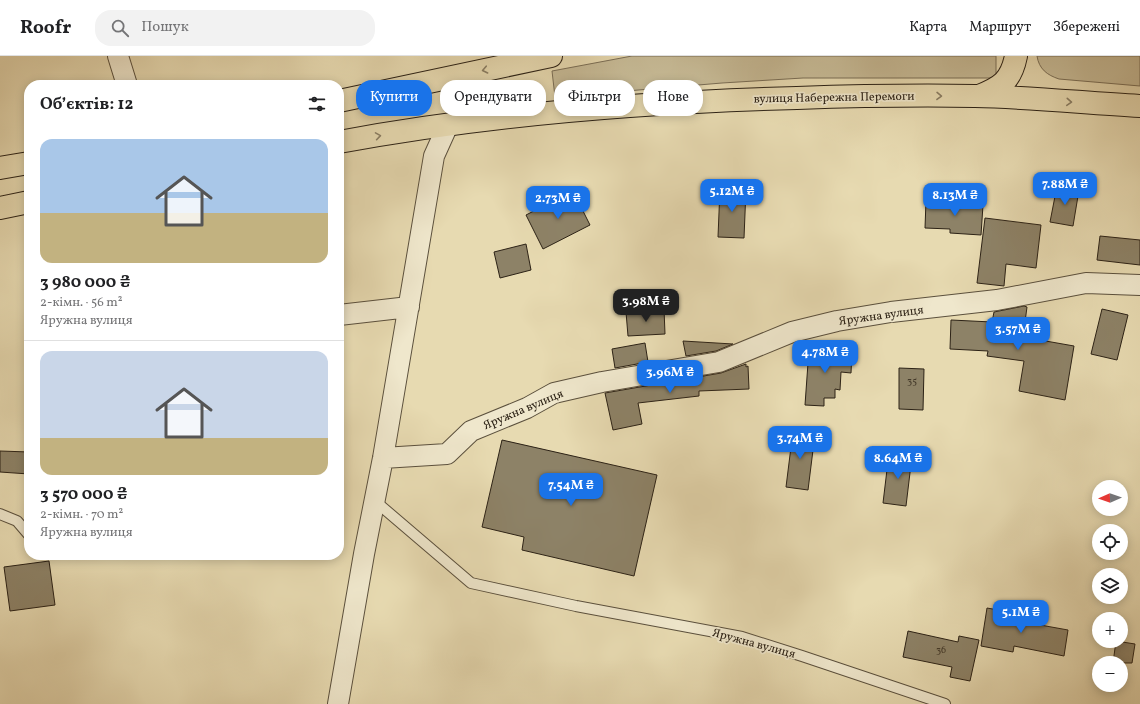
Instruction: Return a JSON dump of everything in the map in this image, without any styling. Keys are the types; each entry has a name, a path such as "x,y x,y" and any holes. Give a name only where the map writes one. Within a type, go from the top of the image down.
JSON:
{"main road":[{"path":"344,100 551,56"},
{"path":"978,96 993,90 1006,82 1014,67 1016,56"},
{"name":"вулиця Набережна Перемоги","path":"344,141 448,125 606,108 714,100 898,95 978,96 1140,106"},
{"path":"0,168 24,164"},
{"path":"0,208 24,203"}],"street":[{"path":"118,56 125,80"},
{"path":"338,704 383,458 434,156 448,125"},
{"name":"Яружна вулиця","path":"383,458 447,454 471,431 527,408 554,393 602,382 719,362 792,332 837,321 891,312 996,300 1086,283 1140,285"},
{"path":"344,314 409,307"}],"lane":[{"name":"Яружна вулиця","path":"375,501 470,583 576,606 742,638 802,656 945,704"},
{"path":"0,514 17,521 24,529"}],"shaded area":[{"path":"632,56 996,56 996,78 803,78 703,85 703,80 643,80 643,90 635,90 635,80 554,80 554,88 552,71"},
{"path":"1037,56 1140,56 1140,86 1059,79 1044,71 1038,61"}],"building":[{"path":"1057,186 1079,190 1073,226 1050,222"},
{"path":"720,188 746,189 744,238 718,237"},
{"path":"573,191 590,225 543,249 526,215"},
{"path":"926,201 983,205 981,235 950,233 950,229 925,228"},
{"path":"985,218 1041,225 1036,268 1006,264 1004,286 977,283"},
{"path":"1100,236 1140,240 1140,265 1097,260"},
{"path":"526,244 531,270 500,278 494,252"},
{"path":"1024,306 1027,307 1023,337 1074,346 1065,400 1019,391 1024,361 987,356 988,351 950,349 951,320 992,322 994,312"},
{"path":"664,309 665,334 628,336 626,312"},
{"path":"1102,309 1128,315 1117,360 1091,354"},
{"path":"683,341 733,344 716,351 686,356"},
{"path":"645,343 648,362 615,368 612,349"},
{"path":"809,349 852,352 851,373 841,372 840,390 835,389 835,398 824,398 824,406 805,405"},
{"path":"746,364 746,367 748,366 749,389 699,391 699,396 638,403 642,424 613,430 605,393 721,373"},
{"path":"899,368 924,369 923,410 899,409"},
{"path":"793,431 815,434 808,490 786,487"},
{"path":"502,440 657,475 634,576 522,550 524,537 482,527"},
{"path":"0,451 24,452 24,474 0,472"},
{"path":"889,453 912,456 906,506 883,503"},
{"path":"49,561 55,605 10,611 4,567"},
{"path":"987,608 1020,614 1018,621 1068,630 1064,656 1014,646 1013,652 981,646"},
{"path":"908,631 958,642 959,636 979,640 970,681 950,677 952,667 903,657"},
{"path":"1128,643 1135,644 1132,663 1128,663 1128,656 1114,656 1115,648 1128,648"}]}
